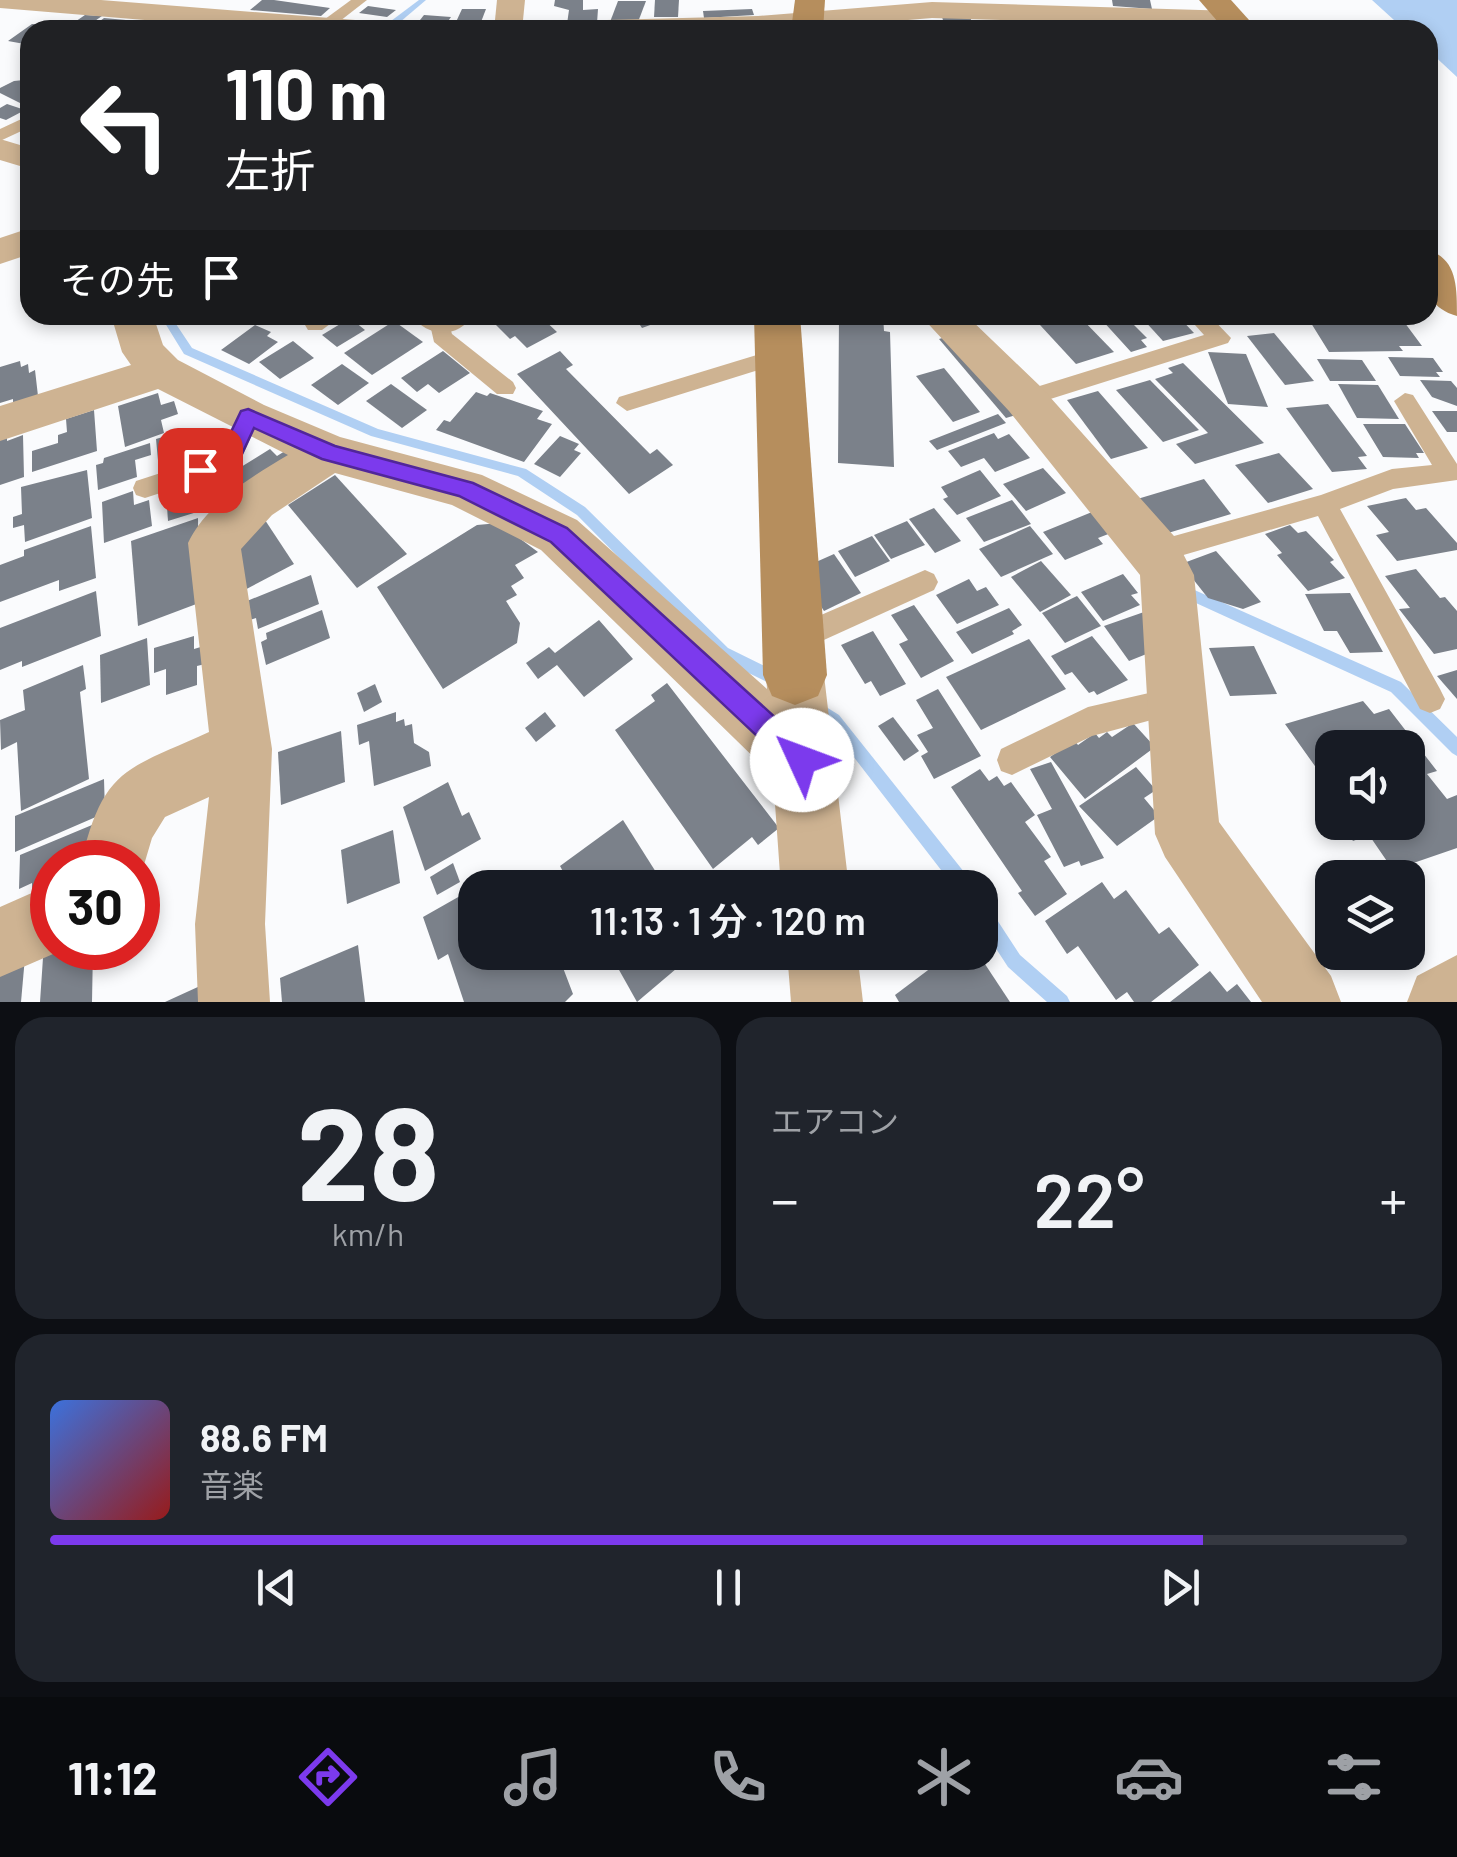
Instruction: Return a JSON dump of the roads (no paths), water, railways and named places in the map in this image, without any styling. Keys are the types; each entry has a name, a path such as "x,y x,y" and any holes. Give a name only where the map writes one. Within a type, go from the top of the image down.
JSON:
{"street":[{"path":"0,0 265,20"},
{"path":"228,17 250,0"},
{"path":"872,20 933,5 1127,20"},
{"path":"1193,20 1230,16"},
{"path":"753,20 834,20"},
{"path":"1438,276 1457,300"},
{"path":"143,325 144,352 162,371 330,453 465,489 559,535 797,697"},
{"path":"950,325 1025,398 1156,552 1167,575 1174,700 1188,834 1305,1002"},
{"path":"777,336 797,697 813,870"},
{"path":"0,424 162,371"},
{"path":"234,1002 230,924 241,749 214,543 254,501 330,453"},
{"path":"119,840 122,826 143,795 241,749"},
{"path":"0,942 30,929"},
{"path":"824,970 827,1002"},
{"path":"1443,1002 1457,991"}],"lane":[{"path":"333,20 360,0"},
{"path":"441,325 442,337 505,388"},
{"path":"1025,398 1220,338 1206,325"},
{"path":"627,403 777,336"},
{"path":"1156,552 1324,504 1392,479 1450,473 1405,401"},
{"path":"145,488 228,461 248,416"},
{"path":"1324,504 1430,698"},
{"path":"797,697 925,582"},
{"path":"1012,760 1088,722 1174,700"}],"water":[{"path":"1372,0 1457,0 1457,77 1438,59 1438,20 1394,20"}],"waterway":[{"path":"398,20 423,0"},
{"path":"171,325 188,351 375,433 522,472 581,511 723,653 774,678"},
{"path":"1190,594 1396,687 1457,748"},
{"path":"815,707 834,720 952,870"},
{"path":"998,937 1014,961 1061,1002"}]}
